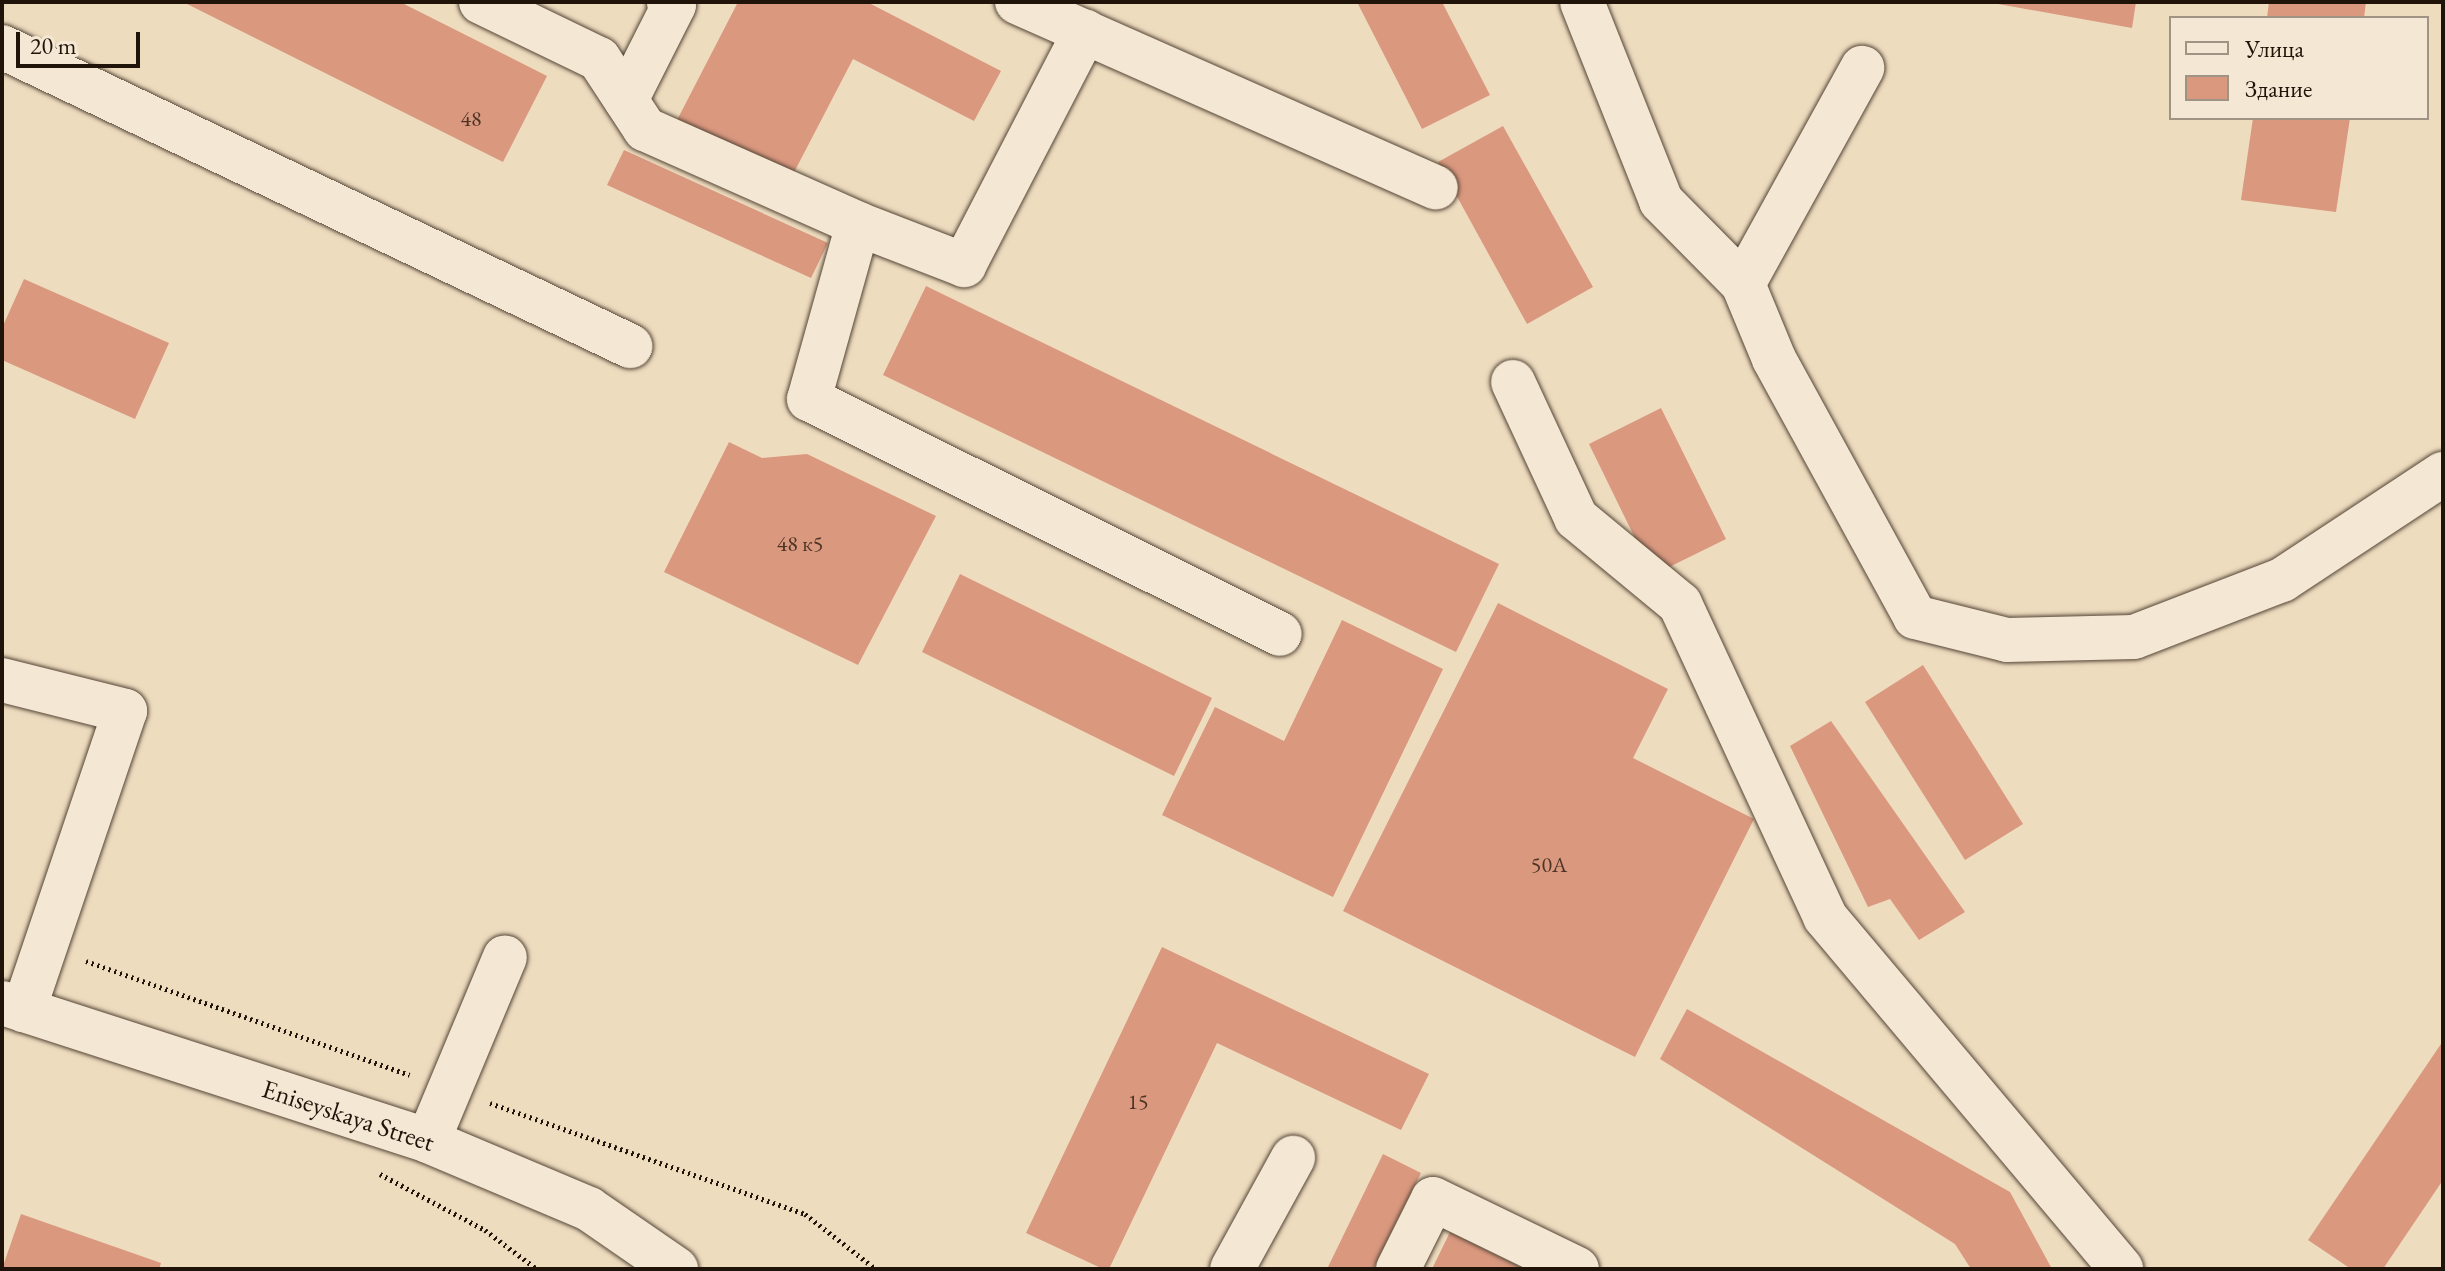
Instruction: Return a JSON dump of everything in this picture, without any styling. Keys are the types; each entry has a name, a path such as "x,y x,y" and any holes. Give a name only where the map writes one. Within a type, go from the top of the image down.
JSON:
{"street":[{"path":"481,2 599,59 645,129 858,224 964,265 1085,32"},
{"path":"626,100 674,5 669,2"},
{"path":"1017,2 1436,188"},
{"path":"1582,2 1661,201 1743,284 1774,359 1915,617 2007,640 2134,637 2282,580 2443,474"},
{"path":"2,47 630,346"},
{"path":"1743,284 1862,68"},
{"path":"858,224 809,399 1280,634"},
{"path":"1513,382 1576,518 1680,604 1825,917 2121,1269"},
{"path":"2,680 125,711 13,1007"},
{"path":"428,1141 505,957"},
{"name":"Eniseyskaya Street","path":"13,1007 428,1141 589,1209 676,1269"},
{"path":"1232,1269 1293,1158"},
{"path":"1398,1269 1433,1199 1562,1266"}],"path":[{"path":"374,1170 485,1230 537,1269"}],"building":[{"path":"183,2 400,2 547,76 503,162"},
{"path":"738,2 867,2 1001,71 974,121 853,59 789,182 675,124"},
{"path":"1357,2 1442,2 1490,95 1422,129"},
{"path":"1987,2 2136,2 2132,28"},
{"path":"2269,2 2366,2 2364,16 2267,16"},
{"path":"2253,120 2350,120 2336,212 2241,200"},
{"path":"1503,126 1593,287 1527,324 1438,162"},
{"path":"624,150 828,243 811,278 607,185"},
{"path":"24,279 169,343 135,419 2,360 2,328"},
{"path":"926,286 1499,564 1456,652 883,375"},
{"path":"1661,408 1726,539 1653,575 1589,444"},
{"path":"729,442 762,458 807,454 936,516 858,665 664,572"},
{"path":"960,574 1212,698 1174,776 922,652"},
{"path":"1498,603 1668,689 1633,758 1754,819 1635,1057 1343,911"},
{"path":"1342,620 1443,669 1333,897 1162,815 1215,707 1284,741"},
{"path":"1923,665 2023,824 1965,860 1865,702"},
{"path":"1831,721 1965,912 1919,940 1890,899 1868,907 1790,746"},
{"path":"1162,947 1429,1074 1401,1130 1217,1043 1109,1269 1103,1269 1026,1233"},
{"path":"1687,1009 2010,1192 2052,1269 1971,1269 1955,1244 1660,1059"},
{"path":"2443,1041 2443,1180 2383,1269 2351,1269 2308,1240"},
{"path":"1383,1154 1421,1173 1373,1269 1327,1269"},
{"path":"21,1214 161,1263 159,1269 2,1269"},
{"path":"1450,1232 1521,1267 1520,1269 1432,1269"}]}
